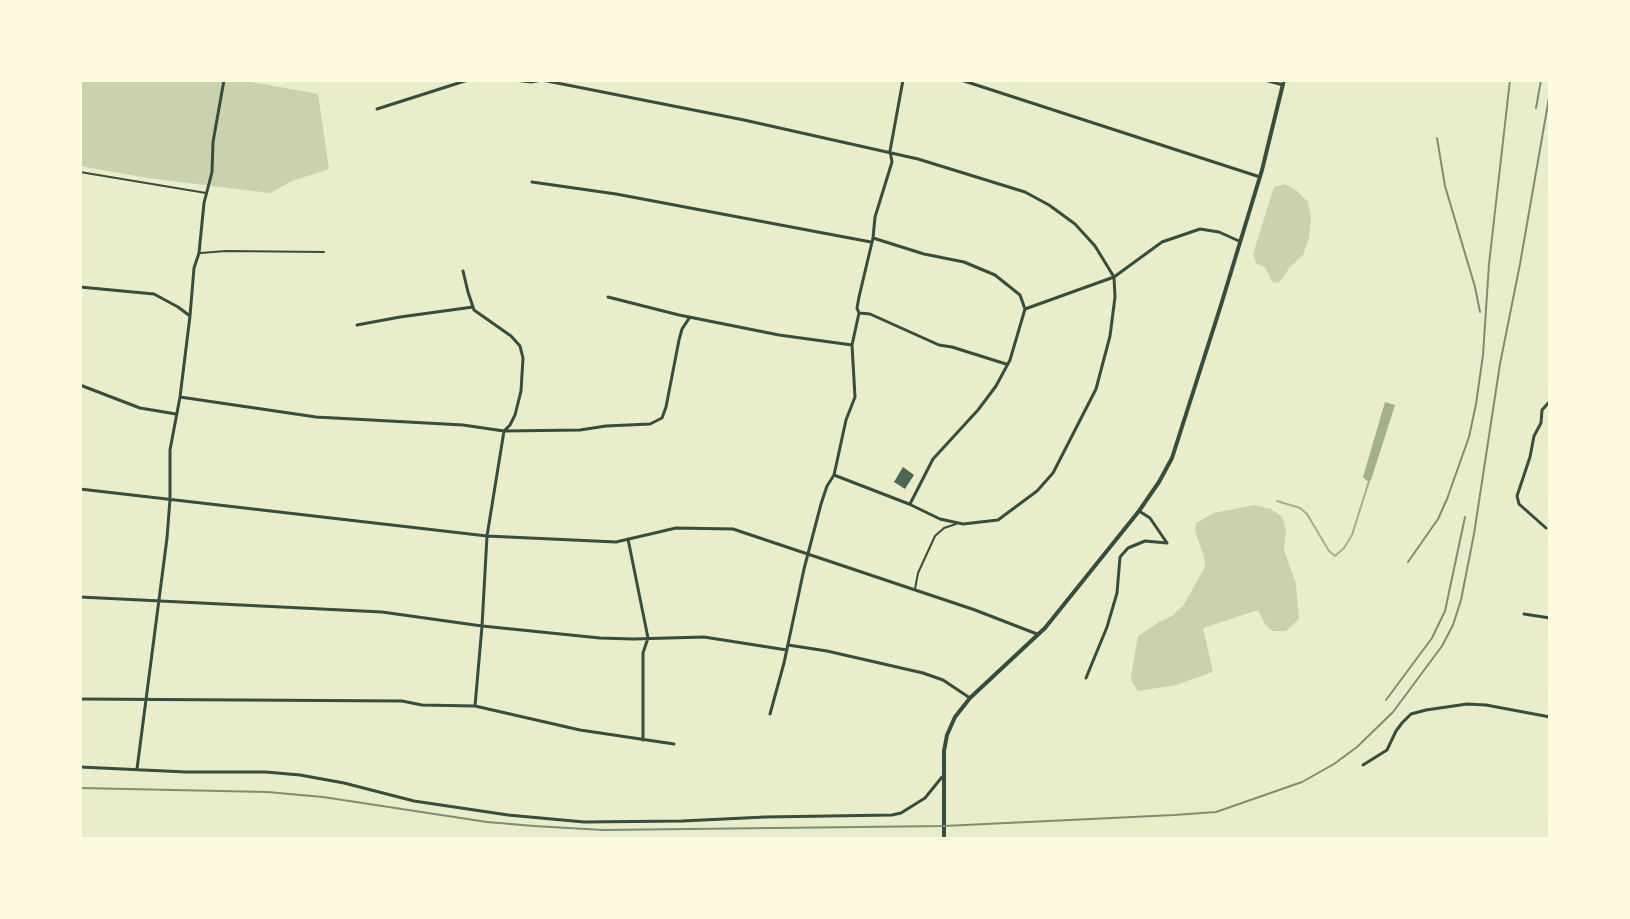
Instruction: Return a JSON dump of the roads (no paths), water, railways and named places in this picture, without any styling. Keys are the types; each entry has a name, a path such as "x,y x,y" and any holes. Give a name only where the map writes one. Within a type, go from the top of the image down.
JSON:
{"street":[{"path":"137,769 160,601 170,499 170,450 180,397 194,268 212,172 213,142 224,80"},
{"path":"377,109 468,80"},
{"path":"515,80 542,80 890,151 1025,192 1075,224 1095,246 1114,277 1110,336 1096,389 1053,473 1037,491 998,520 960,523 940,519 834,475"},
{"path":"770,714 821,504 834,475 846,420 855,397 852,345 859,313 857,308 875,217 892,162 890,151 903,80"},
{"path":"961,80 1260,177"},
{"path":"944,839 944,751 955,717 970,698 1045,628 1139,511 1172,458 1260,177 1284,83 1265,80"},
{"path":"532,182 872,240 964,262 995,275 1020,295 1025,309 1007,364 996,386 933,459 909,504"},
{"path":"1025,309 1114,277 1162,242 1200,229 1219,232 1239,241"},
{"path":"463,271 474,310 511,336 520,346 523,358 521,391 515,415 504,431 487,536 475,706"},
{"path":"80,287 154,294 190,316"},
{"path":"608,297 779,335 852,345"},
{"path":"357,325 473,307"},
{"path":"859,313 870,314 939,345 1007,364"},
{"path":"180,397 316,417 463,425 504,431 580,430 650,424 662,418 682,329 690,317"},
{"path":"80,385 140,408 176,414"},
{"path":"1546,528 1519,504 1517,496 1534,436 1541,423 1542,410 1550,401"},
{"path":"80,489 487,536 616,542 676,528 733,529 1037,634"},
{"path":"1086,678 1117,593 1120,557 1128,548 1145,541 1167,543 1150,518 1139,511"},
{"path":"628,539 648,638 643,653 643,740"},
{"path":"80,597 382,612 600,638 704,637 841,654 923,673 943,680 970,698"},
{"path":"1524,614 1550,618"},
{"path":"80,699 402,701 422,705 475,706 580,730 674,744"},
{"path":"1363,765 1387,750 1396,731 1411,714 1467,704 1550,717"},
{"path":"80,767 300,775 414,801 584,822 892,815 925,798 942,777"}],"lane":[{"path":"80,172 207,193"},
{"path":"199,253 324,252"},
{"path":"915,590 918,573 935,536 944,528 960,523"}],"waterway":[{"path":"1277,501 1300,508 1307,514 1335,556 1352,535 1370,478"}],"railway":[{"path":"1408,562 1438,519 1447,499 1469,437 1476,404 1510,80"},
{"path":"1536,108 1541,80"},
{"path":"80,788 267,792 323,797 487,822 603,830 944,826 1174,815 1216,812 1302,782 1357,747 1393,712 1442,646 1453,625 1474,534 1500,364 1550,92"},
{"path":"1437,138 1445,186 1480,312"},
{"path":"1386,700 1432,638 1445,611 1465,517"}]}
